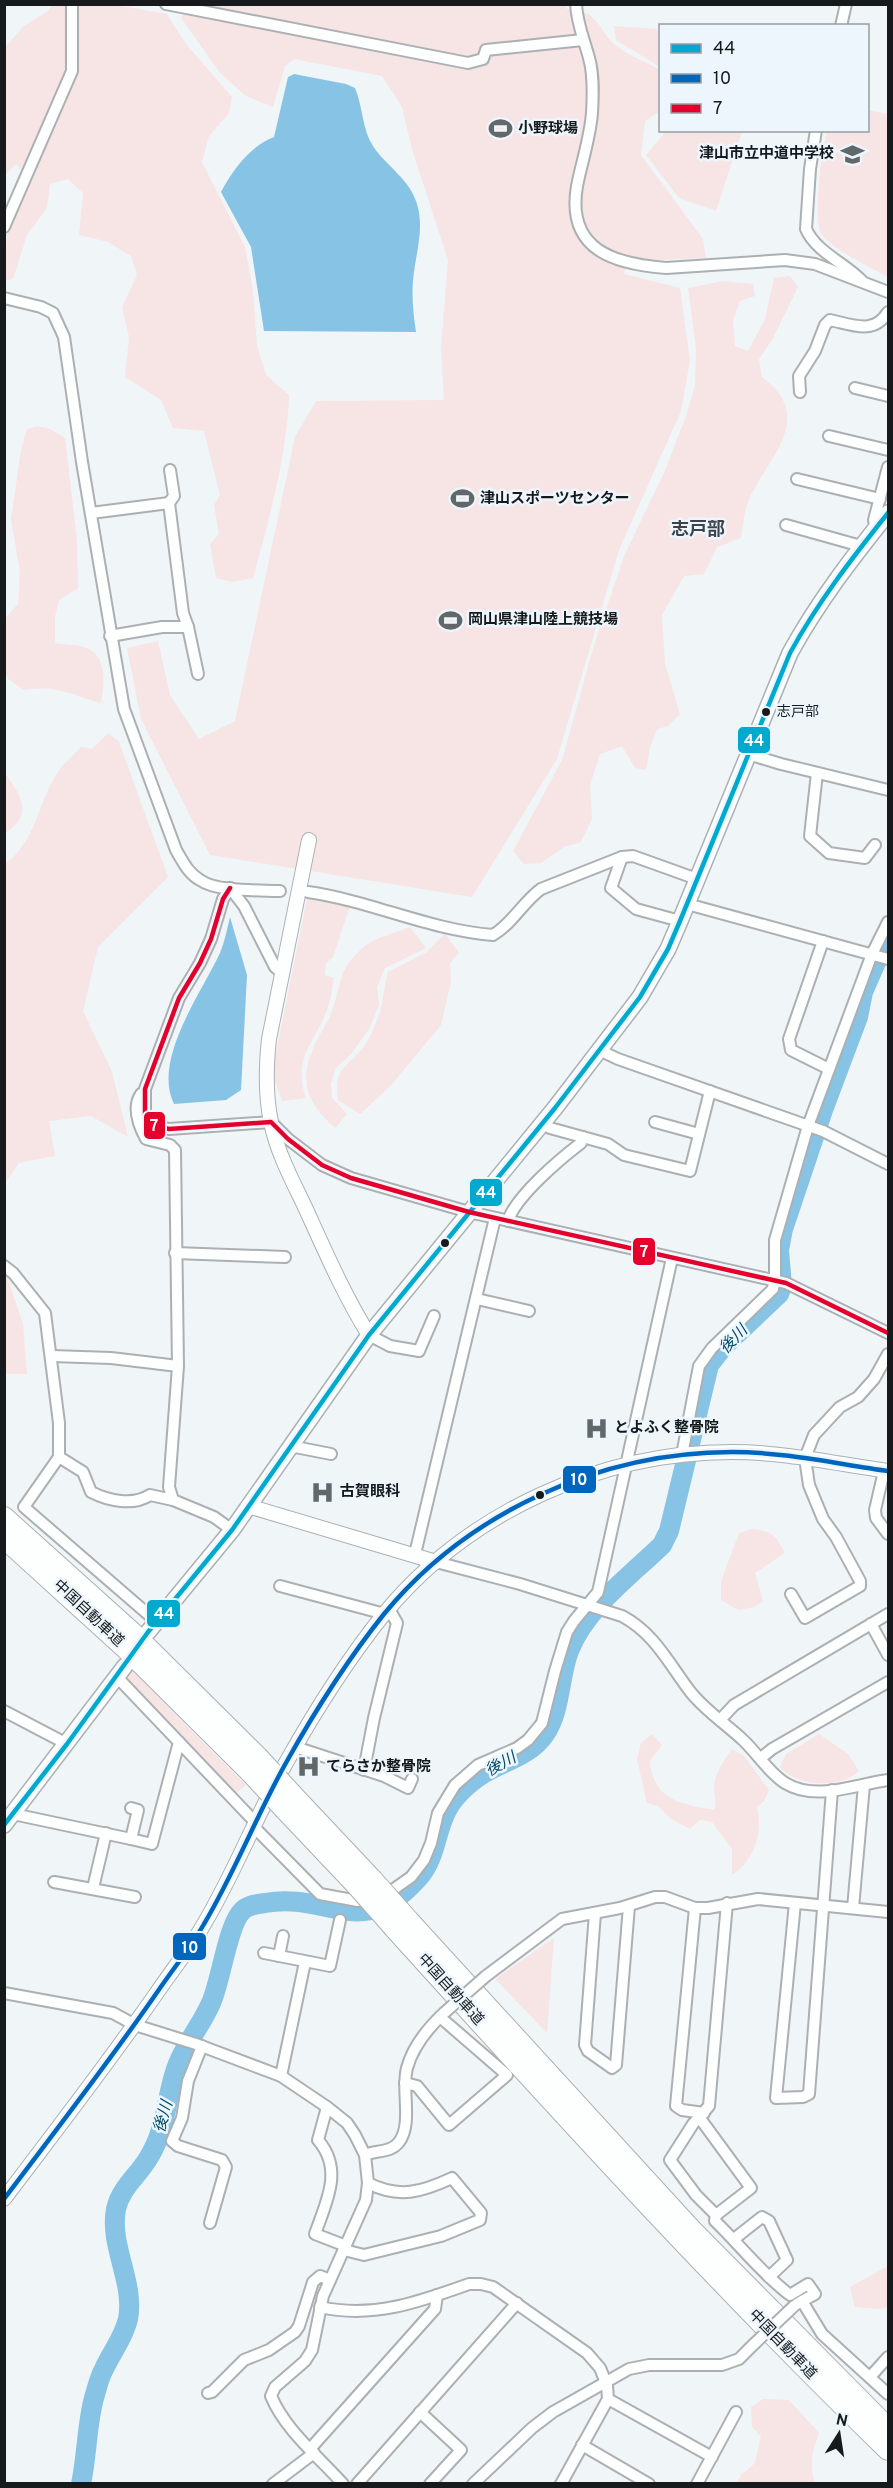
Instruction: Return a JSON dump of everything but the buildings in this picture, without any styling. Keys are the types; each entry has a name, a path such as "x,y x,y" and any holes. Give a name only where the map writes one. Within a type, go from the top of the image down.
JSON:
{"highway":[{"name":"中国自動車道","path":"4,1517 134,1634 364,1882 664,2223 888,2450"},
{"name":"中国自動車道","path":"4,1538 254,1765"},
{"name":"中国自動車道","path":"403,1926 691,2229 888,2428"}],"main road":[{"path":"152,1627 232,1530 369,1335 542,1123 640,997 668,950 790,653 828,591 888,513"},
{"path":"9,1819 121,1671"}],"street":[{"path":"4,227 72,71 72,4"},
{"path":"166,4 468,63 483,58 486,50 583,40"},
{"path":"576,4 577,22 590,60 592,114 576,201 577,217 582,232 590,244 601,253 616,259 650,266 802,261 888,292"},
{"path":"841,24 846,4"},
{"path":"816,132 810,169 806,229 809,236 824,250 853,271 864,283"},
{"path":"4,298 41,307 53,313 59,323 124,709 146,774 176,850 188,870 202,882 230,888 280,891"},
{"path":"800,392 799,376 815,351 825,325 830,320 866,329 880,323 888,312"},
{"path":"855,388 888,396"},
{"path":"829,436 888,450"},
{"path":"876,529 874,520 888,467"},
{"path":"170,470 174,496 169,503 183,613 198,674"},
{"path":"797,478 880,499"},
{"path":"91,513 169,503"},
{"path":"786,525 861,546"},
{"path":"111,636 162,627 188,627"},
{"path":"748,754 888,789"},
{"path":"817,773 810,836 829,854 865,858 875,845"},
{"path":"309,840 269,1039 266,1068 271,1122 281,1155 331,1265 369,1335 390,1346 419,1351 434,1316"},
{"path":"308,892 366,904 404,918 493,935 501,931 530,897 541,889 622,857 633,856 697,879"},
{"path":"622,857 611,888 642,912 680,921"},
{"path":"230,888 244,906 274,967 283,974"},
{"path":"230,888 223,899 211,939 200,963 179,998 145,1089 145,1114 153,1125 169,1129 271,1122 288,1139 322,1165 351,1178 469,1212 780,1282 888,1333"},
{"path":"687,904 880,956"},
{"path":"780,1282 775,1240 815,1128 829,1069 880,956 888,922"},
{"path":"823,941 789,1039 791,1050 829,1069"},
{"path":"599,1050 618,1059 815,1128 888,1164"},
{"path":"145,1089 138,1097 139,1125 146,1139 170,1145 175,1150 178,1366 169,1487 174,1500"},
{"path":"542,1123 550,1128 608,1144 624,1155 690,1171 710,1091"},
{"path":"655,1122 699,1134"},
{"path":"508,1221 510,1214 538,1181 581,1143 583,1137"},
{"path":"415,1554 495,1218"},
{"path":"175,1253 285,1257"},
{"path":"121,1671 179,1742 320,1894 358,1901 394,1889 411,1877 424,1860 431,1843 438,1813 455,1785 478,1765 517,1748 528,1740 542,1723 564,1641 574,1620 589,1606 598,1592 672,1258"},
{"path":"4,1266 13,1273 45,1313 59,1423 59,1457 24,1507 152,1627"},
{"path":"682,1455 699,1366 712,1348 780,1282"},
{"path":"477,1299 529,1311"},
{"path":"791,1594 805,1618 860,1586 860,1581 836,1537 823,1519 809,1485 805,1470 806,1458 814,1435 840,1407 858,1397 874,1379 888,1354"},
{"path":"52,1356 111,1358 178,1366"},
{"path":"290,1446 331,1454"},
{"path":"4,2199 135,2025 204,1924 296,1747 341,1676 387,1612 436,1562 481,1527 553,1489 627,1464 682,1455 732,1452 806,1458 886,1471 875,1510 876,1518 888,1534"},
{"path":"59,1457 83,1472 91,1492 103,1498 140,1502 150,1495 174,1500 214,1517 232,1530"},
{"path":"248,1506 589,1606 634,1622 659,1646 689,1690 784,1782 810,1791 831,1790 888,1780"},
{"path":"280,1586 387,1612 397,1623 364,1770"},
{"path":"721,1719 734,1705 888,1614"},
{"path":"871,1624 888,1655"},
{"path":"761,1758 772,1749 888,1682"},
{"path":"4,1711 67,1744"},
{"path":"9,1819 106,1833 152,1844 179,1742"},
{"path":"296,1747 384,1776 408,1788 412,1779"},
{"path":"854,1908 864,1785"},
{"path":"795,1903 776,2098 803,2097 809,2094 831,1790"},
{"path":"131,1808 138,1810 131,1839"},
{"path":"93,1888 106,1833"},
{"path":"54,1882 135,1897"},
{"path":"365,2155 390,2149 400,2142 405,2128 407,2068 423,2035 486,1976 562,1919 578,1914 629,1906 656,1897 665,1897 695,1908 708,1908 758,1899 888,1912"},
{"path":"716,2215 696,2195 670,2160 709,2106 727,1904"},
{"path":"595,1913 585,2045 588,2051 612,2068 616,2065 629,1906"},
{"path":"473,2484 539,2423 605,2382 629,2369 649,2365 722,2365 739,2359 798,2303 815,2294 808,2284 790,2295 769,2277 715,2221 716,2215 751,2188 701,2115 676,2106 695,1908"},
{"path":"264,1953 330,1966 340,1920"},
{"path":"279,1956 284,1936"},
{"path":"280,2076 305,1962"},
{"path":"4,1993 113,2013 135,2025 199,2045 280,2076 347,2123 365,2155 368,2183 361,2214 320,2307 312,2349 305,2361 275,2387 271,2396 274,2405 343,2484"},
{"path":"405,2083 417,2086 449,2125 507,2075 442,2015"},
{"path":"199,2045 188,2081 182,2118 172,2141 178,2146 222,2160 226,2167 210,2223"},
{"path":"327,2107 318,2140 323,2146 333,2177 315,2234 364,2255 441,2236 480,2220 481,2213 452,2178 426,2190 408,2192 393,2192 368,2183"},
{"path":"734,2239 762,2217 769,2221 788,2260 769,2277"},
{"path":"208,2393 212,2392 244,2360 269,2350 295,2332 314,2282 320,2276 330,2280"},
{"path":"320,2307 337,2311 392,2309 469,2284 481,2284 493,2287 587,2353 600,2368 609,2393 608,2399 561,2484"},
{"path":"273,2484 312,2451 435,2309 437,2295"},
{"path":"357,2484 517,2303"},
{"path":"798,2303 822,2334 888,2394"},
{"path":"870,2377 888,2357"},
{"path":"608,2399 712,2457"},
{"path":"420,2412 461,2450 430,2484"},
{"path":"697,2484 736,2412"},
{"path":"582,2445 649,2484"}],"shaded area":[{"path":"52,5 116,5 167,14 185,43 232,97 229,113 209,136 202,162 245,247 253,291 257,346 266,375 289,395 281,464 253,578 232,582 216,578 210,544 219,534 214,505 220,495 204,431 173,428 161,400 125,377 129,337 122,307 137,275 131,256 108,242 79,235 83,193 68,179 50,184 47,208 27,235 13,279 5,281 10,212 23,173 16,164 5,175 5,47 24,26 48,11"},
{"name":"津山スポーツセンター","path":"190,5 566,5 567,9 577,10 591,16 619,48 659,70 659,112 645,121 641,155 703,239 706,258 652,260 628,256 624,274 680,288 690,361 681,411 619,550 557,759 472,897 210,855 141,719 127,648 158,641 170,695 199,739 235,721 295,437 316,401 444,400 441,348 448,260 412,149 402,107 382,76 294,59 285,66 273,107 246,96 220,73 181,18"},
{"path":"614,26 657,29 659,32 659,66 616,40"},
{"name":"津山市立中道中学校","path":"869,110 888,114 888,277 834,246 822,235 819,227 818,201 827,132 869,132"},
{"path":"665,132 742,132 716,211 679,198 646,155"},
{"path":"790,276 798,287 772,340 759,359 762,377 778,392 786,407 787,421 784,436 748,502 741,538 717,547 704,574 684,576 662,615 665,664 680,714 668,726 657,729 650,747 646,770 635,768 622,746 600,754 590,785 592,819 581,842 564,847 541,863 524,864 513,851 562,760 594,645 624,556 664,473 695,386 696,348 688,288 723,281 753,284 755,296 740,301 733,320 735,346 748,351 765,319 774,278"},
{"path":"37,426 50,429 65,438 77,540 78,588 59,600 55,617 55,643 81,646 95,654 103,673 101,703 55,690 24,690 8,679 5,672 5,619 18,604 20,572 11,519 21,450 27,429"},
{"path":"108,733 119,742 168,877 98,947 83,1011 112,1072 128,1137 91,1116 49,1121 55,1156 19,1163 5,1183 5,864 15,855 30,834 50,786 59,771 81,747 92,749"},
{"path":"4,772 16,789 22,804 20,819 5,833"},
{"path":"307,899 350,906 333,957 326,963 325,975 334,978 328,1006 303,1062 302,1084 306,1098 282,1101 272,1073"},
{"path":"410,927 426,948 385,968 377,987 379,1005 369,1029 352,1053 336,1068 331,1084 332,1098 347,1114 335,1128 316,1108 307,1088 307,1066 311,1054 331,1015 342,976 349,962 369,944"},
{"path":"445,933 459,953 450,963 451,982 441,1025 391,1085 360,1114 338,1100 339,1075 363,1048 371,1033 380,1012 388,972 427,952"},
{"path":"4,1268 23,1324 27,1374 5,1374"},
{"path":"752,1529 772,1535 785,1553 755,1573 763,1601 754,1607 738,1610 721,1600 721,1581 739,1533"},
{"path":"129,1668 246,1785 236,1793 124,1676"},
{"path":"652,1734 662,1745 650,1761 652,1774 663,1792 671,1798 714,1810 715,1780 732,1749 744,1756 769,1790 764,1801 757,1807 758,1836 752,1854 732,1875 732,1849 712,1822 700,1820 690,1829 671,1819 658,1806 647,1803 637,1759 641,1743"},
{"path":"819,1734 848,1754 859,1771 842,1781 831,1783 808,1782 787,1774 780,1767 786,1754"},
{"path":"554,1938 547,2033 495,1979"},
{"path":"888,2266 888,2307 879,2309 855,2307 850,2287"},
{"path":"763,2399 789,2400 819,2433 812,2458 815,2483 736,2483 742,2474 755,2463 761,2436 752,2427 751,2407"}],"water":[{"path":"294,74 346,84 355,88 369,139 414,195 420,221 413,287 416,332 264,331 251,247 221,192 250,152 274,137 288,77"},
{"path":"230,917 247,975 241,1090 226,1100 174,1104 169,1086 169,1067 174,1047 192,1006 220,953"}],"waterway":[{"name":"後川","path":"81,2484 90,2418 97,2387 128,2319 128,2291 116,2237 118,2201 155,2147 176,2069 211,2003 229,1939 238,1917 250,1906 265,1903 288,1901 362,1911 380,1907 399,1896 426,1867 444,1817 455,1798 479,1776 532,1748 545,1734 554,1715 566,1661 577,1635 597,1607 662,1545 669,1531 709,1365 723,1347 779,1294 782,1286 779,1250 783,1229 823,1110 858,1017 863,992 888,935"}],"transit line":[{"name":"44","path":"4,1825 67,1744 148,1632 232,1530 369,1335 555,1108 640,997 668,949 790,653 836,581 888,513"},
{"name":"7","path":"230,888 223,899 211,939 200,963 179,998 145,1089 145,1114 153,1125 169,1129 271,1122 288,1139 322,1165 351,1178 469,1212 786,1283 888,1333"},
{"name":"10","path":"4,2199 121,2044 199,1933 287,1761 345,1667 384,1614 418,1578 455,1546 496,1518 540,1495 586,1476 634,1463 683,1455 732,1452 791,1456 888,1471"}],"place":[{"name":"小野球場","path":"500,129"},
{"name":"津山市立中道中学校","path":"852,154"},
{"name":"津山スポーツセンター","path":"462,499"},
{"name":"岡山県津山陸上競技場","path":"450,620"},
{"name":"志戸部","path":"766,712"},
{"name":"とよふく整骨院","path":"596,1428"},
{"name":"古賀眼科","path":"322,1492"},
{"name":"てらさか整骨院","path":"308,1767"}],"district":[{"name":"志戸部","path":"698,530"}]}
